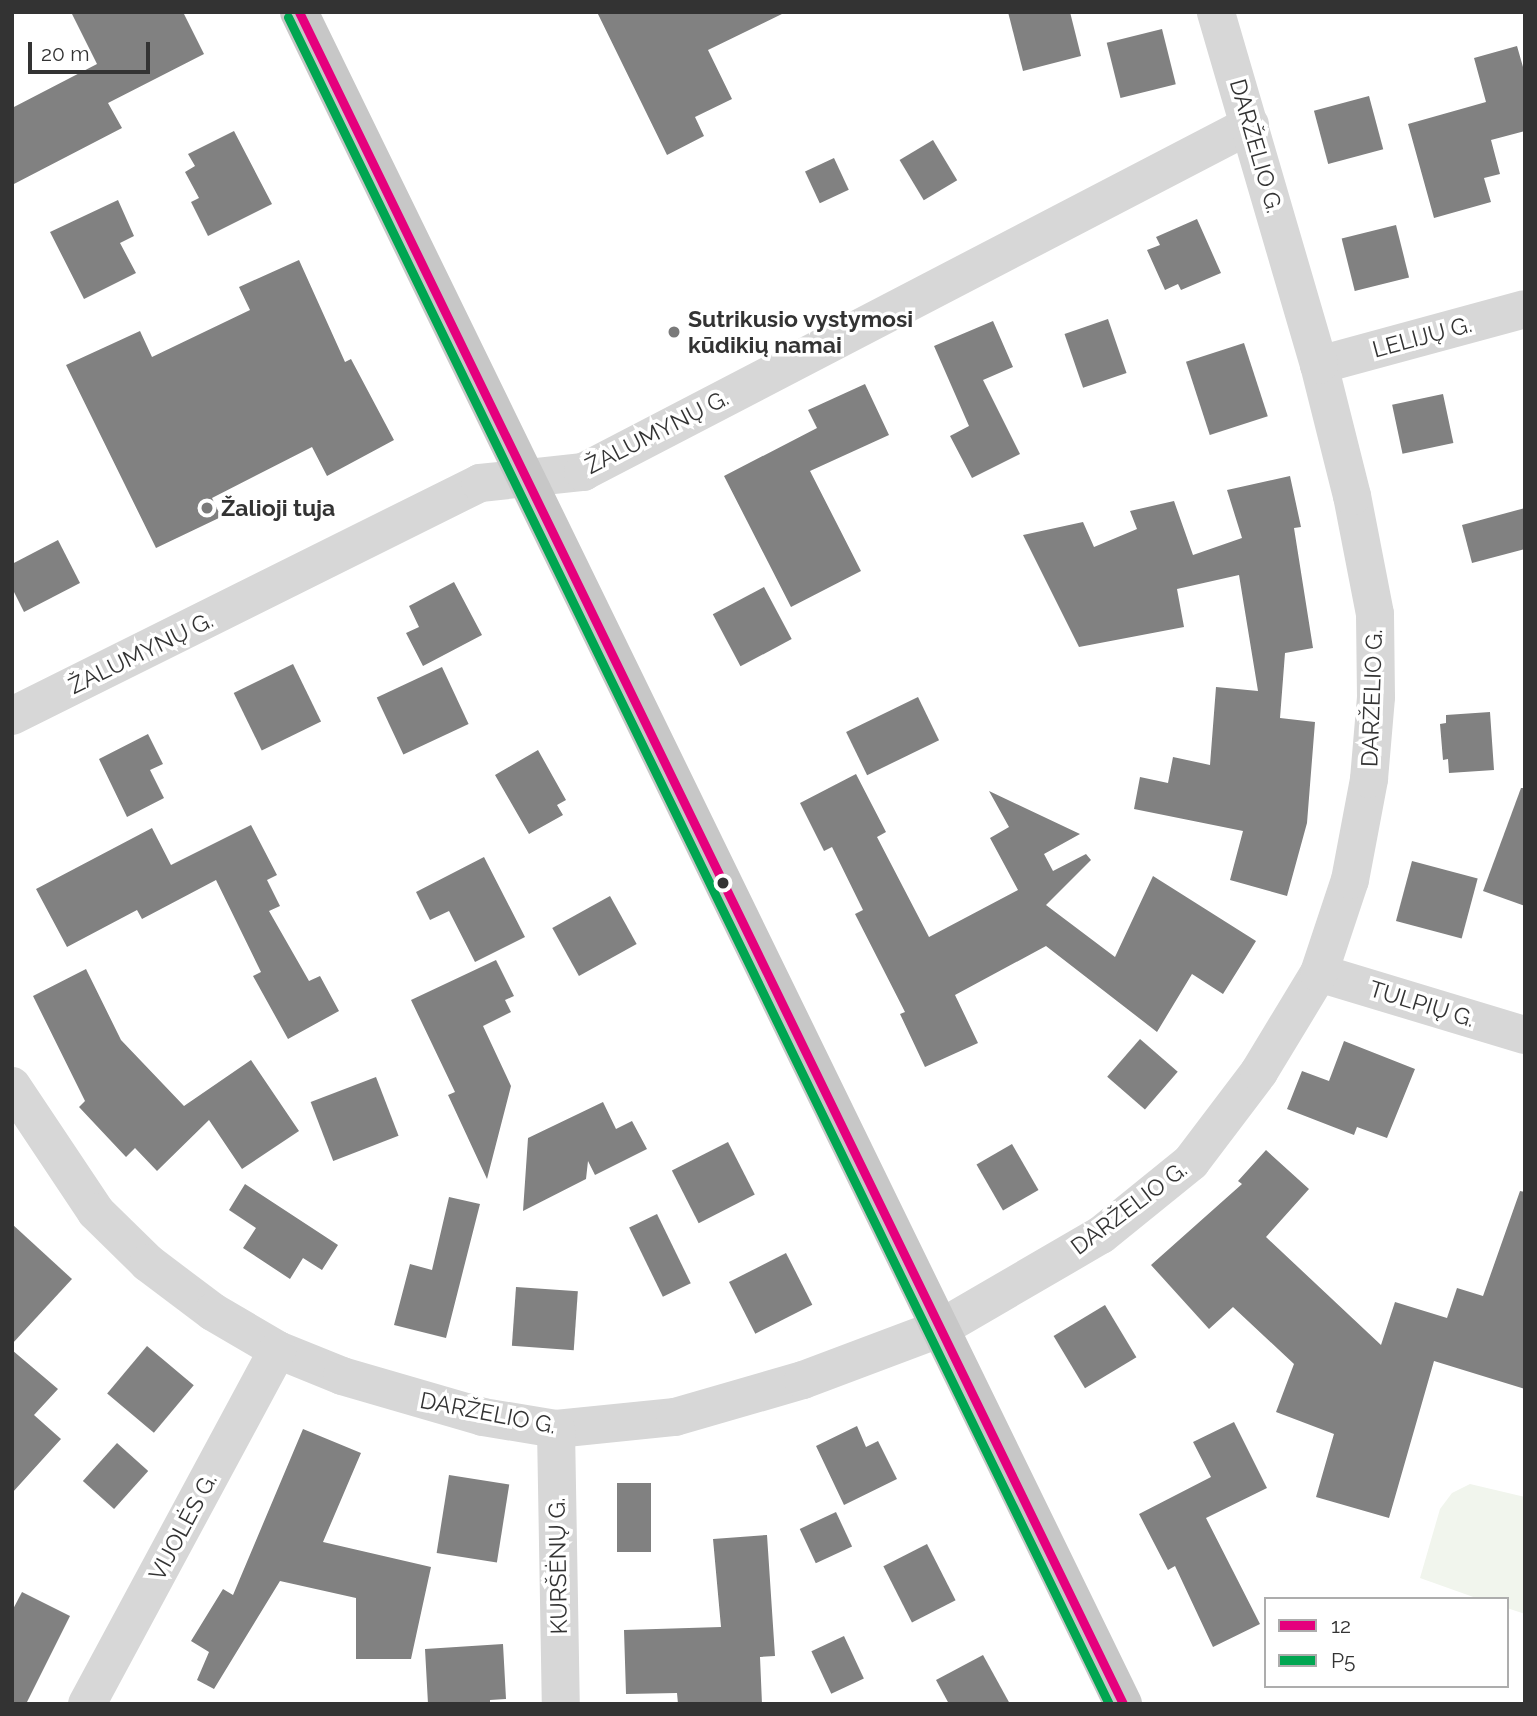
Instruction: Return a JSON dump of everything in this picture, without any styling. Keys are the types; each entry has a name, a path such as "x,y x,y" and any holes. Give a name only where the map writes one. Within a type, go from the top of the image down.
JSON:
{"highway":[{"path":"299,12 1123,1704"}],"street":[{"name":"DARŽELIO G.","path":"12,1086 58,1160 122,1237 213,1312 278,1350 412,1399 556,1429 675,1417 803,1380 941,1328 1101,1235 1191,1163 1259,1072 1318,973 1350,880 1369,779 1376,697 1375,614 1319,365 1216,12"},
{"name":"ŽALUMYNŲ G.","path":"12,716 480,483 583,471 1250,125"},
{"name":"LELIJŲ G.","path":"1319,365 1525,309"},
{"name":"TULPIŲ G.","path":"1318,973 1525,1035"},
{"name":"VIJOLĖS G.","path":"87,1704 278,1350"},
{"name":"KURŠĖNŲ G.","path":"556,1429 561,1704"}],"shaded area":[{"path":"1470,1484 1525,1497 1525,1614 1509,1609 1509,1597 1473,1597 1420,1578 1440,1509 1452,1493"}],"building":[{"path":"71,12 183,12 204,54 108,103 122,128 12,185 12,108 97,64"},
{"path":"597,12 786,12 708,50 732,99 695,117 704,136 667,155"},
{"path":"1008,12 1070,12 1081,56 1023,71"},
{"path":"1162,29 1176,84 1120,98 1107,43"},
{"path":"1517,46 1525,74 1525,131 1491,140 1500,174 1484,178 1491,202 1434,218 1408,124 1486,102 1474,58"},
{"path":"1369,96 1383,149 1328,164 1314,111"},
{"path":"234,131 272,204 208,236 191,202 199,198 185,172 195,166 188,154"},
{"path":"933,140 957,180 924,200 900,160"},
{"path":"834,158 849,190 820,203 805,172"},
{"path":"118,200 134,236 120,243 136,273 84,299 50,232"},
{"path":"1197,219 1221,273 1181,290 1178,284 1165,290 1147,250 1160,245 1156,237"},
{"path":"1396,225 1409,277 1355,291 1342,239"},
{"path":"299,260 345,362 351,359 394,440 327,476 312,447 212,498 221,517 156,548 66,365 140,331 152,357 250,310 239,287"},
{"path":"1108,319 1127,373 1083,388 1065,334"},
{"path":"993,321 1013,367 983,380 1020,454 972,478 950,436 969,426 934,346"},
{"path":"1244,343 1268,416 1210,435 1186,362"},
{"path":"865,384 889,435 810,471 861,571 791,607 724,476 817,428 808,410"},
{"path":"1443,394 1453,443 1403,454 1392,405"},
{"path":"1290,476 1301,527 1294,528 1313,648 1285,653 1280,718 1315,722 1307,823 1287,896 1230,880 1243,831 1134,809 1140,777 1168,783 1173,757 1210,765 1216,687 1258,691 1239,575 1177,589 1184,627 1079,647 1023,535 1083,522 1094,547 1137,529 1130,511 1174,501 1193,555 1242,538 1227,490"},
{"path":"1525,508 1525,549 1472,563 1462,525"},
{"path":"58,540 80,583 24,612 12,588 12,564"},
{"path":"454,582 482,635 423,666 406,633 419,627 409,606"},
{"path":"764,587 792,639 740,666 713,614"},
{"path":"293,664 321,722 262,750 234,693"},
{"path":"442,667 469,724 403,755 377,697"},
{"path":"918,697 939,740 867,775 846,732"},
{"path":"1490,712 1494,770 1449,773 1448,759 1443,760 1440,724 1446,723 1446,715"},
{"path":"148,734 163,764 150,770 164,798 127,817 99,759"},
{"path":"538,750 566,800 557,805 563,815 529,834 495,775"},
{"path":"856,774 886,832 877,837 929,937 1018,890 990,838 1009,827 989,791 1080,834 1044,854 1053,871 1086,854 1091,860 1046,905 1115,957 1153,876 1256,941 1223,994 1192,974 1157,1032 1046,946 955,995 978,1043 925,1067 900,1014 905,1012 855,914 863,910 832,847 824,851 800,803"},
{"path":"1521,788 1525,788 1525,906 1483,891"},
{"path":"251,825 277,875 267,880 280,906 269,911 309,981 320,976 339,1011 288,1039 253,976 261,972 216,880 142,919 137,910 67,947 36,889 152,828 171,865"},
{"path":"484,857 525,937 475,962 449,911 430,920 416,892"},
{"path":"1412,861 1478,879 1462,938 1396,921"},
{"path":"610,896 637,944 579,976 552,928"},
{"path":"496,960 514,996 505,1000 511,1012 483,1026 511,1086 487,1179 448,1095 455,1092 411,1000"},
{"path":"86,969 121,1040 184,1106 251,1060 299,1131 242,1169 209,1120 157,1171 135,1148 126,1157 79,1107 85,1101 33,996"},
{"path":"1140,1039 1178,1072 1145,1110 1107,1077"},
{"path":"1344,1041 1415,1069 1387,1138 1357,1127 1354,1135 1287,1109 1302,1071 1329,1081"},
{"path":"376,1077 399,1136 333,1161 311,1102"},
{"path":"603,1102 616,1129 632,1121 647,1149 595,1175 588,1161 586,1179 523,1211 528,1138"},
{"path":"728,1142 755,1195 699,1223 672,1171"},
{"path":"1012,1144 1038,1190 1003,1210 976,1164"},
{"path":"1266,1150 1309,1189 1266,1237 1381,1345 1395,1302 1447,1318 1457,1288 1483,1296 1520,1191 1525,1192 1525,1389 1434,1361 1389,1518 1316,1497 1334,1434 1276,1412 1294,1364 1233,1307 1209,1329 1151,1265 1242,1184 1238,1181"},
{"path":"245,1184 338,1245 322,1270 303,1258 290,1279 243,1248 256,1228 229,1210"},
{"path":"449,1197 480,1204 446,1338 394,1325 410,1264 432,1270"},
{"path":"657,1214 691,1283 663,1297 629,1228"},
{"path":"12,1224 72,1279 12,1344"},
{"path":"786,1253 812,1305 755,1334 729,1282"},
{"path":"516,1287 578,1291 574,1350 512,1346"},
{"path":"1105,1305 1136,1357 1085,1388 1054,1336"},
{"path":"147,1346 194,1385 154,1433 107,1393"},
{"path":"12,1350 58,1389 34,1415 61,1439 12,1493"},
{"path":"1234,1422 1267,1488 1206,1518 1260,1624 1213,1647 1175,1566 1168,1570 1139,1514 1211,1477 1193,1442"},
{"path":"857,1426 866,1447 878,1441 897,1479 844,1505 816,1446"},
{"path":"303,1429 361,1453 323,1542 431,1567 411,1659 356,1659 356,1598 280,1581 214,1689 197,1680 209,1652 191,1641 223,1589 233,1595"},
{"path":"117,1443 148,1471 114,1509 83,1481"},
{"path":"449,1475 509,1485 497,1563 437,1553"},
{"path":"617,1483 651,1483 651,1552 617,1552"},
{"path":"836,1512 852,1546 816,1563 800,1529"},
{"path":"767,1535 775,1656 760,1657 762,1704 678,1704 677,1693 626,1694 624,1630 721,1627 713,1539"},
{"path":"927,1544 956,1600 912,1622 883,1566"},
{"path":"22,1592 70,1616 26,1704 12,1704 12,1611"},
{"path":"844,1636 864,1679 831,1694 811,1651"},
{"path":"503,1644 506,1699 490,1700 490,1704 428,1704 425,1649"},
{"path":"983,1655 1010,1704 949,1704 936,1680"}],"transit line":[{"name":"12","path":"299,12 1123,1704"},
{"name":"P5","path":"288,17 1109,1704"}],"place":[{"name":"Sutrikusio vystymosi kūdikių namai","path":"674,332"},
{"name":"Žalioji tuja","path":"207,508"}]}
